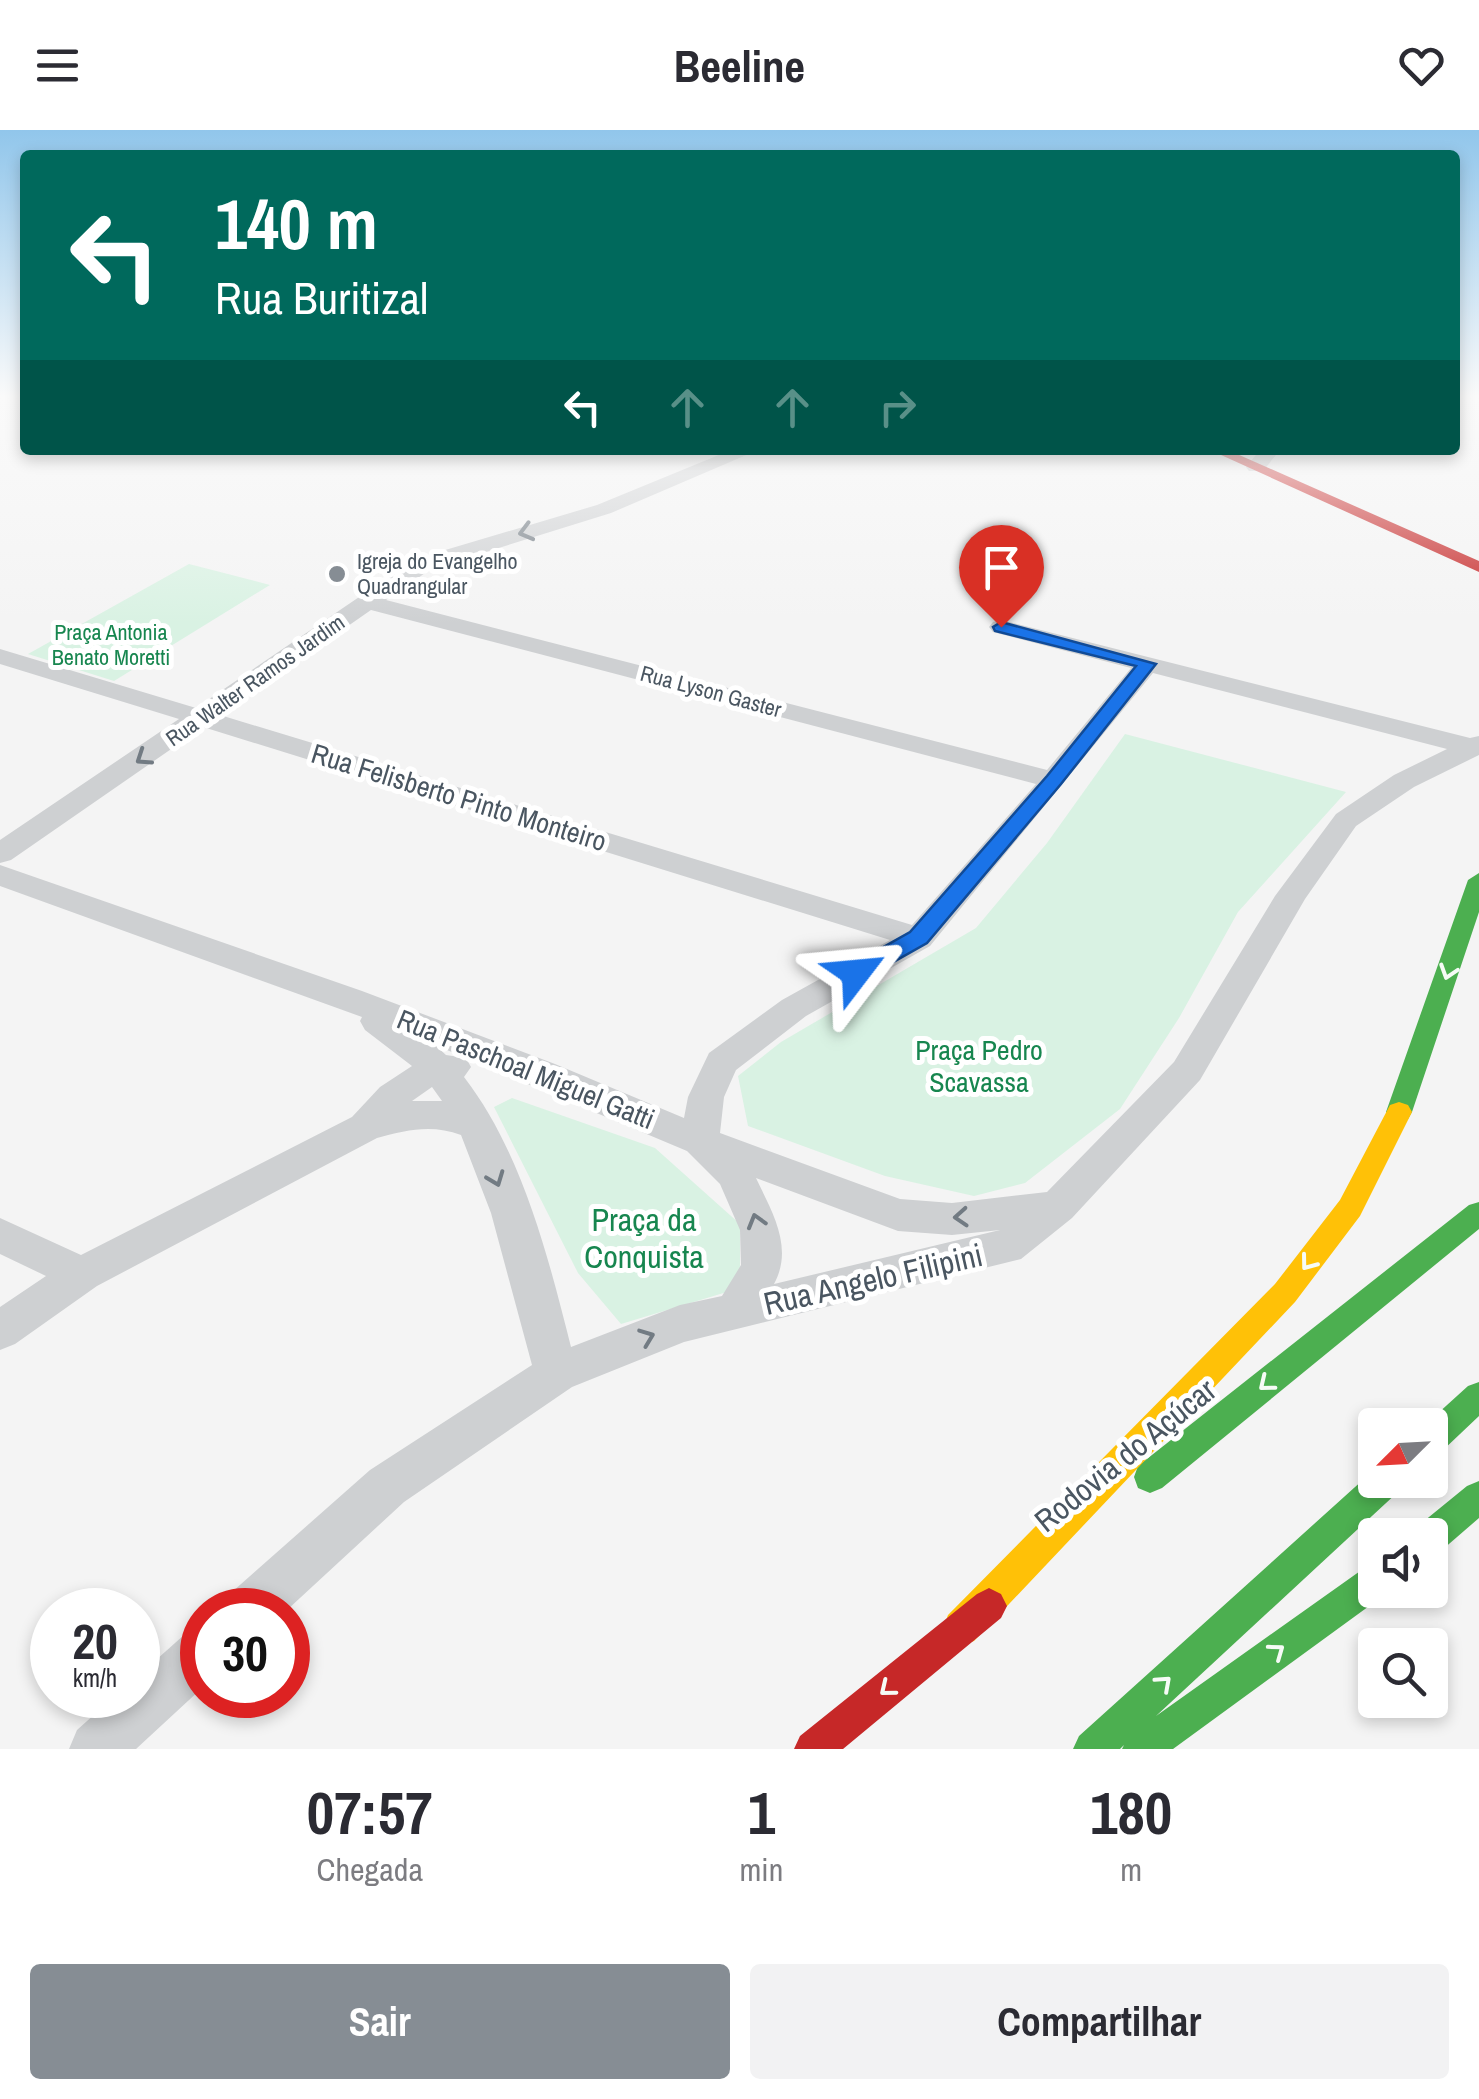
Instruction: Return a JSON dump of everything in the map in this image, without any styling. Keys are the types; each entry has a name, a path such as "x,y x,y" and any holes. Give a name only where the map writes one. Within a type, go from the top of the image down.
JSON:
{"main road":[{"path":"1292,473 1479,567"},
{"path":"961,1628 1272,1308 1350,1208 1407,1096 1479,880"},
{"name":"Rodovia do Açúcar","path":"1129,1494 1479,1213"},
{"path":"1448,1424 1479,1396"},
{"path":"1448,1523 1479,1497"},
{"path":"1092,1749 1367,1498"},
{"name":"Rodovia do Açúcar","path":"813,1749 1098,1518"},
{"path":"1140,1749 1358,1593"}],"street":[{"name":"Rua Walter Ramos Jardim","path":"0,854 423,564 604,508 692,473"},
{"name":"Rua Lyson Gaster","path":"367,602 1054,780"},
{"path":"1001,627 1476,746"},
{"name":"Rua Felisberto Pinto Monteiro","path":"0,656 918,938"},
{"path":"736,1311 762,1267 760,1230 735,1175 700,1141 706,1096 722,1062 794,1008 918,938 1054,780 1147,664"},
{"name":"Rua Angelo Filipini","path":"274,1588 387,1486 556,1373 680,1324 1007,1248 1058,1207 1187,1071 1291,896 1346,820 1404,781 1476,746"},
{"name":"Rua Paschoal Miguel Gatti","path":"0,875 350,999 542,1072 700,1141 898,1214 952,1219 1058,1207"},
{"path":"350,999 437,1068 475,1126 524,1252 556,1373"},
{"path":"365,1127 384,1102 437,1068 482,1064 542,1072"},
{"path":"0,1331 82,1274 365,1127 410,1114 446,1112 475,1126"},
{"path":"0,1235 82,1274"},
{"path":"96,1749 180,1672"}],"green space":[{"name":"Praça Antonia Benato Moretti","path":"189,564 270,585 114,681 28,654"},
{"name":"Praça Pedro Scavassa","path":"1125,734 1346,792 1238,912 1179,1018 1120,1109 1025,1183 974,1196 885,1176 748,1126 738,1076 781,1042 976,928 1047,843"},
{"name":"Praça da Conquista","path":"512,1098 655,1148 740,1224 740,1288 621,1324 578,1273 494,1107"}],"traffic: fast":[{"path":"1399,1112 1479,880"},
{"path":"1150,1477 1479,1213"},
{"path":"1448,1424 1479,1396"},
{"path":"1448,1523 1479,1497"},
{"path":"1092,1749 1367,1498"},
{"path":"1141,1749 1358,1593"}],"traffic: slow":[{"path":"961,1628 1285,1293 1350,1208 1399,1112"}],"traffic: jam":[{"path":"1268,473 1479,567"},
{"path":"813,1749 989,1606"}],"place":[{"name":"Igreja do Evangelho Quadrangular","path":"337,574"}],"route":[{"path":"856,973 918,938 1054,780 1147,664 1001,627"}]}
